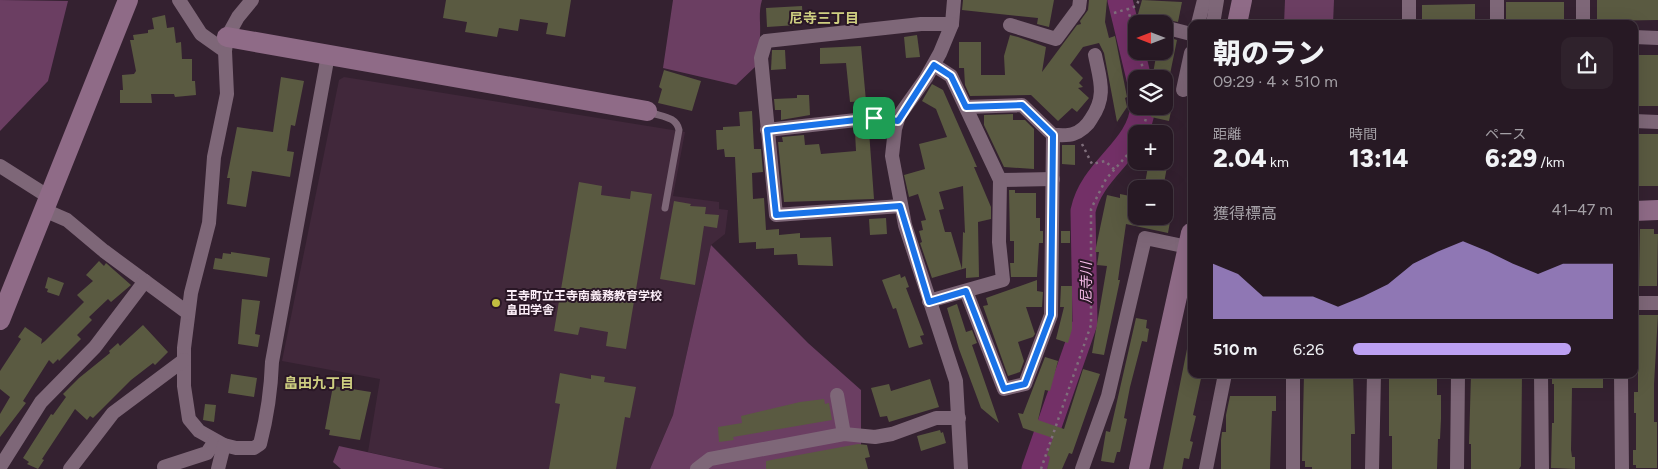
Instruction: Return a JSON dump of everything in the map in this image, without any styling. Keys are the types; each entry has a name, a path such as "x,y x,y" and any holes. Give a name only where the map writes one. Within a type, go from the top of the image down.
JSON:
{"street":[{"path":"0,320 128,0"},
{"path":"179,0 201,34 226,44 328,55 647,111"},
{"path":"252,0 238,17 226,44 227,94 214,157 211,208 188,313 184,360 186,407 189,419 199,431 220,443 245,449 260,444 271,389 272,362 328,55"},
{"path":"954,0 952,24 934,65 898,121 892,156 900,206 929,302 956,380 961,469"},
{"path":"1010,25 1056,39 1079,8 1080,0"},
{"path":"1199,20 1204,0"},
{"path":"1214,20 1217,0"},
{"path":"1238,20 1242,0"},
{"path":"1408,0 1408,20"},
{"path":"1497,0 1497,20"},
{"path":"1583,0 1583,20"},
{"path":"900,206 776,215 761,58 766,41 921,24 952,24"},
{"path":"1173,29 1188,33"},
{"path":"1638,37 1658,38"},
{"path":"1053,135 1073,134 1088,125 1101,101 1095,54"},
{"path":"929,302 1003,280 999,242 1000,180 951,76 934,65"},
{"path":"1183,90 1188,67"},
{"path":"966,107 1022,105 1053,135 1051,315 1025,384 1004,389 966,291"},
{"path":"767,130 874,118 898,121"},
{"path":"1638,121 1658,122"},
{"path":"0,166 188,313"},
{"path":"1000,180 1053,179"},
{"path":"1638,211 1658,210"},
{"path":"1082,469 1108,396 1144,238 1188,240"},
{"path":"1139,469 1188,249"},
{"path":"0,467 41,402 96,347 145,281"},
{"path":"1638,303 1658,302"},
{"path":"70,469 113,413 184,360"},
{"path":"1206,469 1224,378"},
{"path":"1293,378 1293,469"},
{"path":"1372,469 1374,378"},
{"path":"1457,469 1458,378"},
{"path":"1541,378 1542,469"},
{"path":"1622,378 1622,469"},
{"path":"837,396 844,434"},
{"path":"698,469 710,459 844,434 875,437 892,434 936,418 959,418"},
{"path":"164,467 207,453 220,443"},
{"path":"218,469 220,443"}],"lane":[{"path":"647,111 657,116 673,119 679,130 664,208"}],"path":[{"path":"1114,13 1136,6 1138,0"},
{"path":"1128,9 1129,15"},
{"path":"1079,130 1088,160 1092,164 1105,161 1115,170"},
{"path":"1041,469 1091,325 1091,209 1106,179 1128,155"}],"shaded area":[{"path":"0,0 68,1 48,81 0,131"},
{"path":"673,0 762,0 760,36 755,67 736,85 663,68"},
{"path":"1285,0 1334,0 1333,20 1284,20"},
{"name":"王寺町立王寺南義務教育学校 畠田学舎","path":"344,77 685,132 673,196 719,202 719,209 728,210 725,234 711,245 673,415 650,469 445,469 368,452 380,379 282,361 339,80"},
{"path":"711,245 808,343 861,390 861,469 650,469 673,415"},
{"path":"339,446 445,469 341,469 333,462"}],"building":[{"path":"446,0 571,0 565,37 546,34 548,23 520,19 518,31 499,28 497,37 465,32 467,22 443,18"},
{"path":"963,0 1054,0 1049,27 1037,24 1038,18 962,10"},
{"path":"1089,0 1107,0 1105,22 1109,38 1115,36 1127,97 1125,98 1127,107 1117,122 1104,53 1099,43 1083,47 1070,65 1083,78 1079,83 1083,87 1078,88 1089,98 1077,112 1072,108 1058,121 1031,95 970,96 965,85 964,68 959,68 959,42 981,42 981,75 1005,75 1004,56 1010,35 1046,47 1042,72 1077,25 1081,24 1080,21 1088,10"},
{"path":"1142,0 1182,2 1178,22 1173,21 1173,15 1138,14"},
{"path":"1597,0 1658,0 1658,20 1597,20"},
{"path":"1506,2 1564,2 1564,20 1506,19"},
{"path":"1475,4 1475,20 1422,20 1422,5"},
{"path":"802,6 803,22 797,23 797,25 767,27 766,8"},
{"path":"165,15 167,28 174,27 176,43 181,42 182,59 192,59 192,81 195,81 196,95 175,97 174,94 151,94 152,103 120,103 120,90 123,90 122,75 134,74 136,71 130,40 134,40 133,35 148,33 148,30 154,29 152,18"},
{"path":"917,35 920,57 906,58 904,37"},
{"path":"1173,39 1177,40 1173,60"},
{"path":"861,46 866,101 850,102 846,63 820,64 820,48"},
{"path":"772,50 785,50 786,69 771,70"},
{"path":"1638,55 1658,55 1658,106 1638,106"},
{"path":"1155,60 1173,60 1171,70 1154,70"},
{"path":"664,70 701,81 692,111 658,103 662,89 659,87"},
{"path":"281,77 304,81 295,126 291,125 287,151 294,152 290,177 252,171 246,207 227,204 230,178 227,178 237,127 273,132"},
{"path":"932,84 943,90 977,167 974,167 991,207 991,219 978,222 979,277 966,278 966,268 932,278 920,243 922,242 919,231 923,230 921,221 926,220 918,194 909,197 904,175 925,169 919,144 947,137 936,109 922,101","holes":["963,186 965,233 963,232 962,269 951,232 945,232 939,210 944,209 939,192"]},
{"path":"797,95 809,95 810,115 781,120 781,110 775,110 774,99 797,98"},
{"path":"752,111 754,149 761,149 763,172 752,173 753,199 764,198 766,230 779,229 779,235 800,233 800,238 831,237 833,266 798,265 797,254 774,255 774,248 756,249 756,242 739,243 735,157 725,157 724,149 717,150 716,130 723,130 723,127 740,126 739,112"},
{"path":"1013,114 1013,120 1025,120 1034,129 1034,169 1004,167 984,125 984,115"},
{"path":"1151,115 1170,115 1169,121 1151,117"},
{"path":"869,131 874,199 784,202 778,142 783,142 782,137 804,135 805,145 819,144 821,154 856,151 855,132"},
{"path":"1638,134 1658,134 1658,186 1638,186"},
{"path":"1062,145 1075,145 1075,165 1062,164"},
{"path":"1147,170 1166,170 1165,180 1146,180"},
{"path":"579,182 602,186 601,195 630,199 631,191 652,194 626,349 606,346 608,332 580,327 578,335 554,331"},
{"path":"1009,190 1015,190 1015,193 1036,193 1036,218 1040,218 1040,231 1043,231 1043,243 1039,243 1037,277 1011,277 1010,263 1014,263 1014,241 1010,241"},
{"path":"1120,194 1128,196 1128,224 1126,224 1118,280 1120,280 1104,355 1092,353 1107,266 1097,265 1099,252 1095,252 1107,195 1120,198"},
{"path":"674,201 691,204 690,206 706,207 705,214 719,215 717,228 704,226 695,285 660,279"},
{"path":"886,218 887,234 870,235 869,219"},
{"path":"1131,225 1169,225 1168,233"},
{"path":"1640,229 1654,229 1654,234 1658,234 1657,286 1639,286"},
{"path":"1061,231 1070,231 1070,243 1061,243"},
{"path":"231,252 270,258 267,277 213,269 215,258 222,259 223,253 231,254"},
{"path":"99,261 104,266 106,263 131,285 111,302 108,299 89,317 92,320 77,335 81,339 59,361 58,359 53,364 49,360 23,401 26,403 0,437 0,414 10,397 0,389 0,371 21,339 18,337 25,327 42,339 41,344 45,341 84,302 77,295 93,281 86,275"},
{"path":"900,274 901,278 905,276 909,287 906,288 924,335 920,336 923,344 909,348 896,308 893,309 882,280"},
{"path":"48,277 64,283 59,296 47,292 48,289 45,288"},
{"path":"1037,280 1037,291 1043,292 1042,307 1026,307 1035,334 1033,337 1018,342 1024,361 1020,372 1008,376 983,306 988,305 986,298"},
{"path":"1061,286 1072,286 1072,329 1068,343 1056,339 1064,307 1060,307"},
{"path":"242,299 260,301 255,334 260,335 258,347 238,344"},
{"path":"957,304 966,332 972,330 977,343 972,345 999,423 981,408 959,349 947,308"},
{"path":"1638,315 1658,315 1654,384 1654,422 1657,422 1657,468 1636,468 1636,465 1633,465 1633,450 1636,450 1634,392 1638,392"},
{"path":"1136,318 1147,320 1146,328 1149,329 1147,342 1142,341 1130,387 1124,418 1127,419 1120,452 1117,452 1114,463 1101,461 1106,431 1110,432"},
{"path":"143,325 168,352 155,365 153,363 131,380 93,418 90,416 87,420 75,409 42,459 44,460 38,469 27,464 29,462 23,458 51,414 53,415 66,397 63,394 79,378 110,353 109,351 118,343 120,346"},
{"path":"1187,349 1188,378 1201,378 1193,415 1196,416 1190,441 1193,442 1189,459 1184,458 1182,469 1163,469"},
{"path":"1045,357 1058,361 1050,391 1045,390 1038,420 1064,429 1083,369 1100,374 1072,454 1069,453 1062,469 1047,469 1050,457 1047,455 1053,438 1023,428 1018,413 1023,414"},
{"path":"560,373 591,379 591,375 605,377 604,382 636,387 630,418 625,417 616,469 549,469 560,404 555,403"},
{"path":"231,374 257,378 254,397 228,393"},
{"path":"1304,378 1353,378 1355,434 1351,434 1351,469 1312,469 1312,467 1305,467 1305,461 1302,461"},
{"path":"1389,378 1437,378 1437,395 1441,395 1441,419 1437,469 1392,469 1392,436 1389,436"},
{"path":"1471,378 1522,378 1521,466 1519,469 1471,469 1471,444 1469,444"},
{"path":"1552,378 1603,378 1603,388 1572,388 1571,450 1572,457 1575,457 1575,469 1551,468 1552,423 1554,423 1554,384 1552,384"},
{"path":"930,379 939,407 889,422 887,416 880,417 871,388 889,384 891,391"},
{"path":"333,386 371,392 360,440 329,435 330,430 325,429"},
{"path":"1230,396 1276,396 1276,411 1272,411 1270,469 1221,469 1221,440 1222,432 1226,432 1226,415"},
{"path":"824,399 825,404 829,403 832,420 733,437 734,440 719,442 718,427 742,423 741,416 800,402"},
{"path":"205,404 216,405 214,422 203,420"},
{"path":"940,430 941,433 943,432 946,443 921,451 917,436"},
{"path":"858,444 867,445 870,457 865,458 868,469 766,469 766,461"}],"waterway":[{"name":"尼寺川","path":"1120,0 1137,70"},
{"name":"尼寺川","path":"1034,469 1085,323 1083,211 1088,196 1096,182 1134,134 1141,115"}],"place":[{"name":"王寺町立王寺南義務教育学校 畠田学舎","path":"496,303"}],"district":[{"name":"尼寺三丁目","path":"824,18"},
{"name":"畠田九丁目","path":"319,383"}],"route":[{"path":"934,65 951,76 966,107 1022,105 1053,135 1051,315 1025,384 1004,389 966,291 929,302 904,225 900,206 776,215 767,130 874,118 898,121 906,104 934,65"}]}
